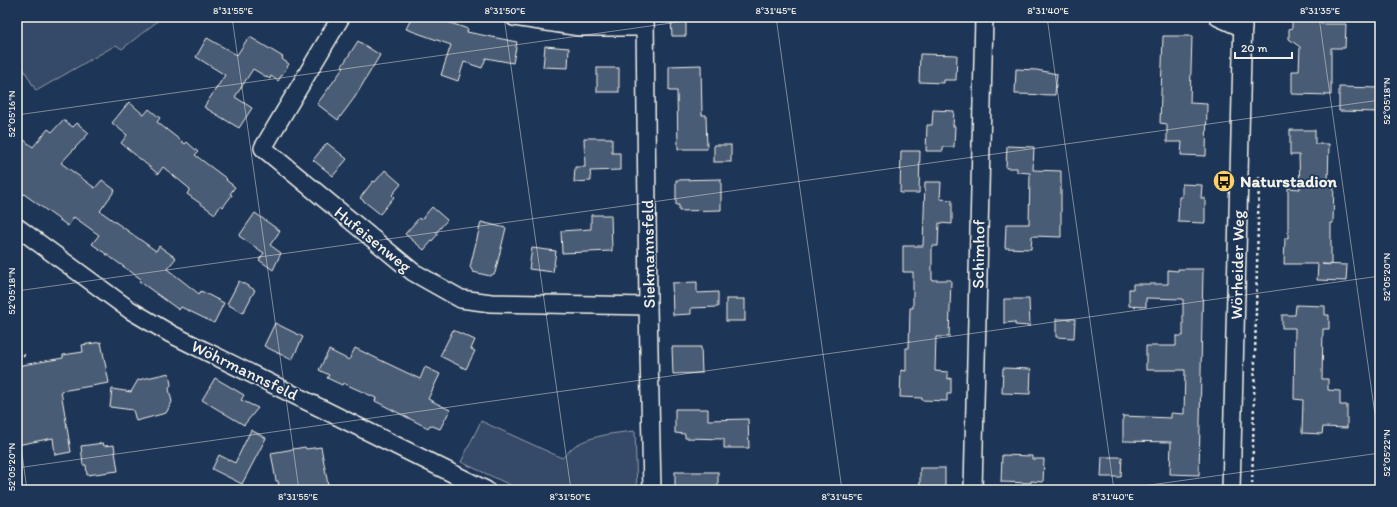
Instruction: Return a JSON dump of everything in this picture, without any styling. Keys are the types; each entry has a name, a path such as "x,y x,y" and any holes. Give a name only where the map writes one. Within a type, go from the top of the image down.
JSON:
{"street":[{"name":"Hufeisenweg","path":"341,17 263,148 413,272 461,299 491,303 648,306"},
{"path":"514,17 580,27 645,22"},
{"name":"Schimhof","path":"973,490 984,17"},
{"path":"1218,17 1243,23"},
{"name":"Siekmannsfeld","path":"645,22 648,306 652,490"},
{"name":"Wörheider Weg","path":"1231,490 1243,23"},
{"name":"Wöhrmannsfeld","path":"17,227 130,310 171,334 486,490"}],"path":[{"path":"1252,490 1259,170"},
{"path":"17,356 25,355"}],"shaded area":[{"path":"17,17 163,17 122,49 116,45 36,91 17,57"},
{"path":"481,421 562,458 576,445 590,439 635,431 637,490 521,490 461,462"}],"building":[{"path":"412,17 433,17 468,29 467,32 517,42 513,63 486,58 482,68 464,62 458,81 441,75 451,45 406,29"},
{"path":"1292,17 1321,17 1321,24 1346,24 1345,48 1331,48 1331,95 1292,94 1292,71 1299,71 1300,47 1289,39 1289,29 1292,28"},
{"path":"686,19 686,36 672,36 671,20"},
{"path":"1163,36 1192,36 1190,103 1207,104 1206,156 1181,155 1182,142 1167,142 1167,124 1160,123"},
{"path":"250,37 283,57 282,59 289,64 278,81 271,76 270,79 253,69 235,97 252,108 239,128 204,107 225,75 196,57 207,38 237,55"},
{"path":"358,41 380,55 355,97 338,120 317,104 344,67 342,66"},
{"path":"545,46 569,48 568,68 543,67"},
{"path":"920,54 957,55 956,80 944,80 944,83 919,82"},
{"path":"701,65 702,115 706,115 707,149 678,149 677,91 669,91 669,66"},
{"path":"597,68 619,68 619,92 597,92"},
{"path":"1016,69 1037,70 1057,74 1055,95 1015,94"},
{"path":"1339,87 1380,88 1380,112 1339,111"},
{"path":"129,102 144,115 149,109 160,118 157,122 185,144 187,142 198,152 195,155 227,179 226,180 235,187 230,194 232,195 223,207 221,205 215,214 187,194 190,189 163,167 158,174 121,143 127,135 112,123"},
{"path":"933,110 954,111 954,147 943,147 943,151 926,151 927,125 932,125"},
{"path":"63,120 73,127 77,123 89,133 61,163 95,188 102,180 115,190 100,211 156,251 159,246 176,258 167,269 199,294 201,291 224,303 214,323 181,307 179,310 139,281 141,279 92,244 99,235 74,217 68,226 17,189 17,149 24,140 33,147 48,129 52,132"},
{"path":"1290,130 1315,130 1315,144 1329,144 1328,182 1334,182 1333,223 1331,223 1331,264 1347,265 1346,281 1317,280 1318,264 1284,264 1285,238 1288,238 1288,188 1300,189 1299,155 1290,155"},
{"path":"584,138 612,138 612,153 620,153 620,170 590,171 591,181 574,182 575,167 585,167"},
{"path":"327,143 347,159 333,176 313,160"},
{"path":"714,145 731,145 731,162 714,162"},
{"path":"1007,146 1034,147 1033,170 1061,171 1061,237 1032,236 1031,249 1005,248 1006,224 1029,224 1030,173 1017,172 1017,168 1006,168"},
{"path":"901,151 920,151 919,193 900,193"},
{"path":"385,170 401,184 392,195 394,197 380,214 360,198 373,181 375,182"},
{"path":"721,179 721,210 679,211 679,205 676,205 676,180"},
{"path":"925,182 941,182 940,199 952,200 952,224 939,223 938,246 932,246 932,280 951,280 949,337 936,337 935,371 948,372 948,379 951,378 951,394 947,394 947,401 900,397 901,370 906,371 906,348 909,348 910,308 913,308 913,272 903,272 903,246 923,246"},
{"path":"1182,184 1202,185 1201,198 1205,198 1205,223 1178,222 1179,197 1182,197"},
{"path":"432,207 447,220 436,233 438,234 424,250 405,234 419,218 421,220"},
{"path":"255,213 280,231 270,245 281,253 273,270 259,260 264,253 239,236"},
{"path":"591,215 611,215 612,251 562,253 561,231 591,229"},
{"path":"481,222 506,228 495,273 490,276 473,272 470,267"},
{"path":"532,248 556,251 553,272 529,269"},
{"path":"1178,269 1203,269 1199,475 1170,474 1171,442 1123,441 1123,416 1171,418 1171,413 1184,414 1185,370 1146,370 1146,346 1176,346 1176,336 1183,336 1183,299 1146,298 1146,307 1129,306 1129,289 1133,289 1133,284 1168,284 1168,270 1178,271"},
{"path":"239,281 255,290 243,313 227,304"},
{"path":"697,282 697,293 718,292 718,307 691,308 691,314 673,315 672,283"},
{"path":"726,299 745,299 745,321 726,321"},
{"path":"1004,299 1029,299 1030,326 1015,325 1015,322 1004,323"},
{"path":"1296,305 1325,306 1325,315 1329,315 1329,329 1323,329 1322,379 1328,379 1328,390 1340,391 1340,405 1347,405 1347,428 1323,427 1322,434 1302,433 1303,400 1294,399 1295,328 1282,328 1282,315 1295,315"},
{"path":"1056,319 1075,319 1074,338 1056,337"},
{"path":"275,323 303,337 292,360 264,346"},
{"path":"453,330 475,340 471,349 475,351 466,369 440,356"},
{"path":"101,342 109,383 61,391 71,452 55,455 53,438 17,445 17,366 63,358 63,355 83,352 82,345"},
{"path":"672,347 701,347 702,373 673,374"},
{"path":"355,348 420,379 425,367 440,374 428,399 450,410 440,429 430,425 428,428 375,401 376,398 343,383 342,385 327,378 329,375 319,370 329,350 349,360"},
{"path":"1003,368 1031,369 1030,394 1002,393"},
{"path":"169,373 171,385 169,389 172,402 166,413 136,421 133,410 110,407 112,389 131,392 138,380"},
{"path":"215,378 244,395 241,400 258,408 244,425 202,400"},
{"path":"675,409 708,409 708,420 748,419 749,448 724,448 724,439 685,438 685,434 675,433"},
{"path":"251,430 266,438 242,484 212,469 219,455 235,463"},
{"path":"103,443 104,446 114,445 118,471 87,475 86,465 83,465 81,446"},
{"path":"305,447 306,449 321,447 329,490 280,490 278,481 276,481 271,453"},
{"path":"1002,455 1032,456 1032,459 1044,459 1043,482 1001,482"},
{"path":"1102,457 1122,457 1121,477 1101,477"},
{"path":"920,468 945,468 945,490 920,490"},
{"path":"675,472 718,472 718,490 675,490"}],"place":[{"name":"Naturstadion","path":"1224,181"}]}
